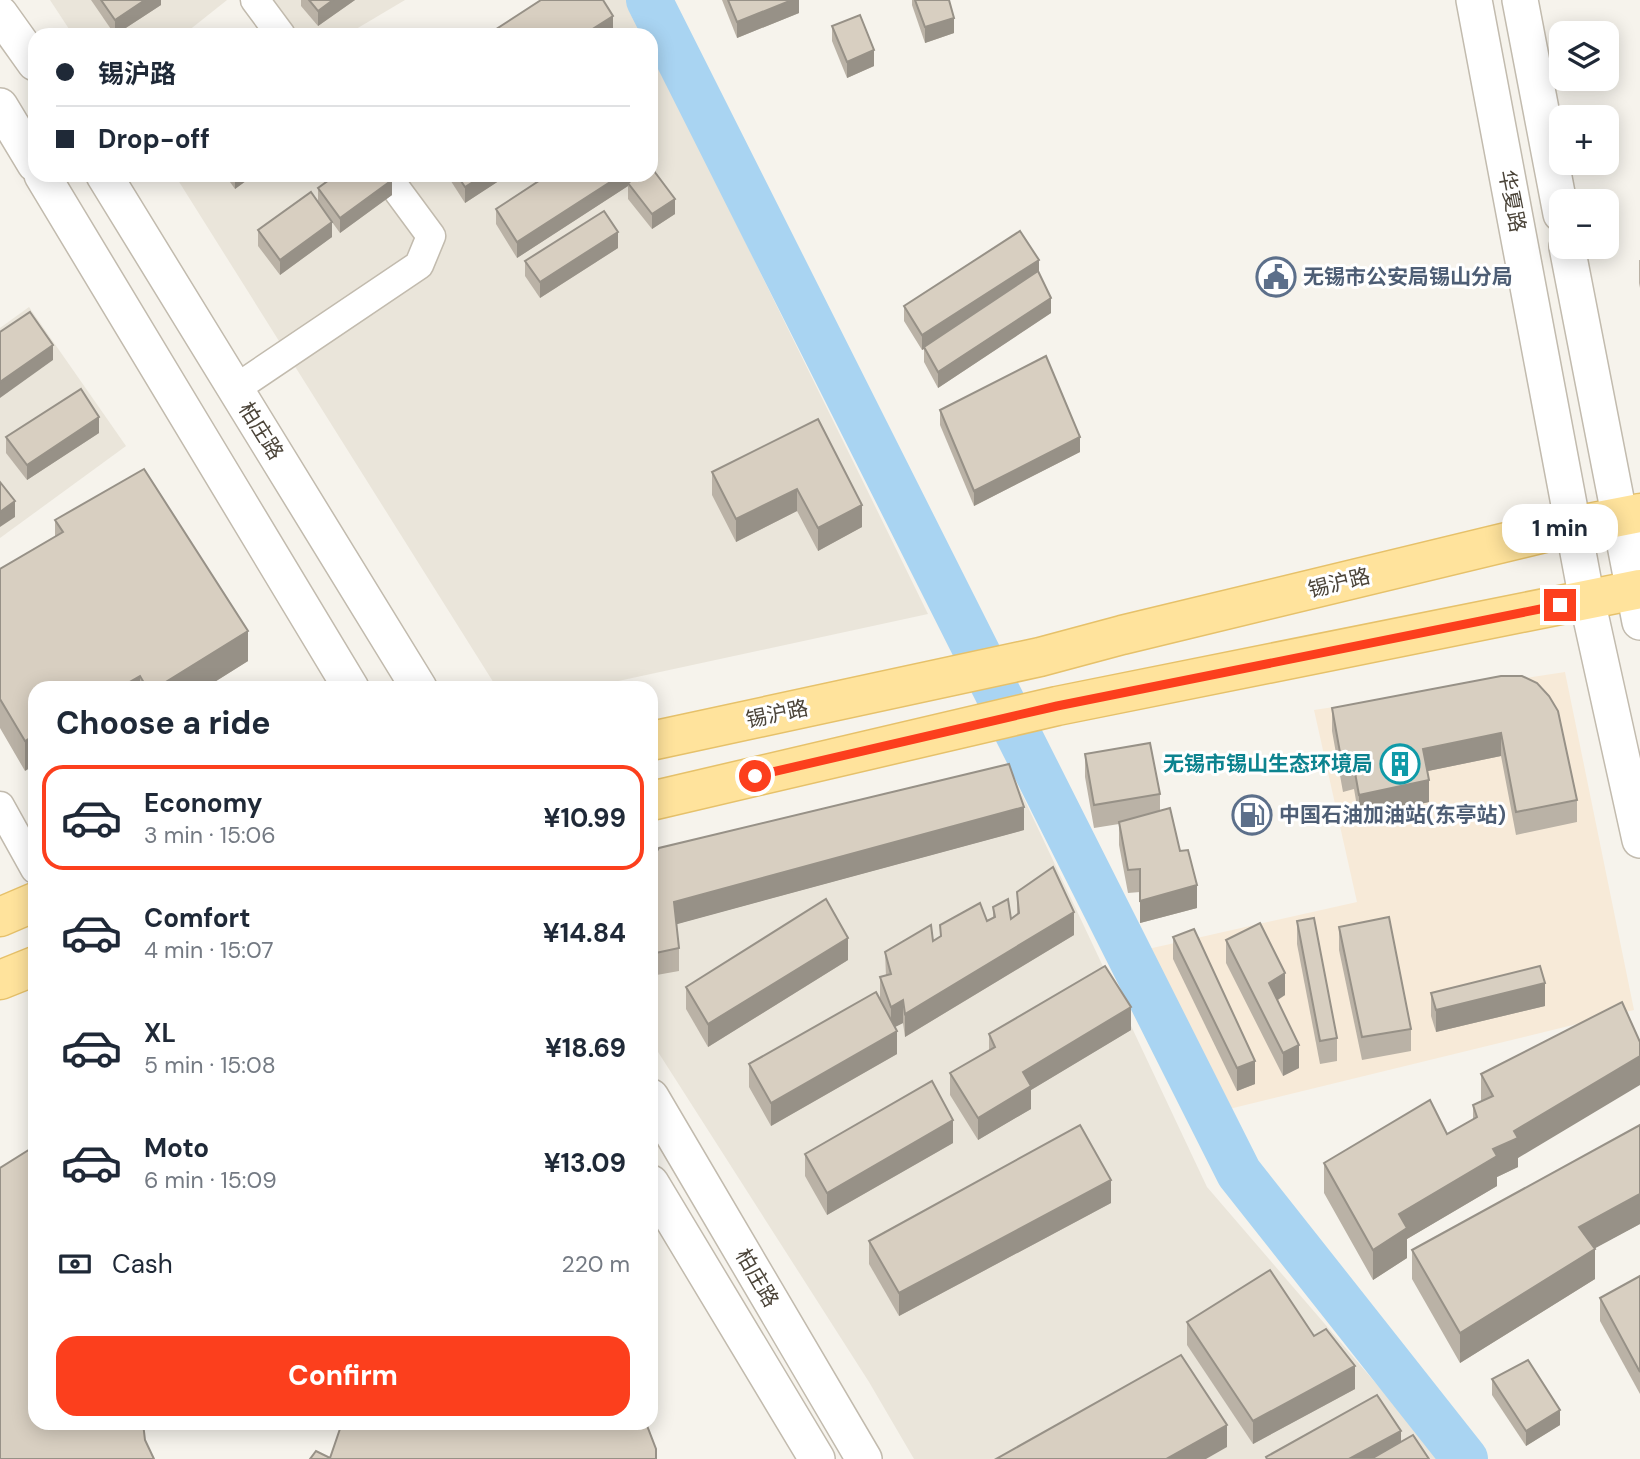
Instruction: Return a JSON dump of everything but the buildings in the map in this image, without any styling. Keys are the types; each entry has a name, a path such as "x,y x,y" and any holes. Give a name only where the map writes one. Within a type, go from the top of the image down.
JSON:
{"main road":[{"name":"锡沪路","path":"658,740 1040,657 1573,526 1630,515"},
{"path":"658,799 1057,706 1587,600 1638,600"},
{"path":"0,918 28,905"},
{"path":"0,980 28,969"}],"street":[{"path":"255,0 276,28"},
{"name":"华夏路","path":"1474,0 1587,600 1640,840"},
{"path":"1520,0 1556,189"},
{"path":"0,15 28,53"},
{"path":"0,106 28,152"},
{"path":"46,182 347,681"},
{"name":"柏庄路","path":"108,182 415,681"},
{"path":"235,389 419,265 431,236 391,182"},
{"path":"1570,259 1630,515 1638,600"},
{"path":"0,806 28,856"},
{"name":"柏庄路","path":"658,1109 864,1459"},
{"name":"柏庄路","path":"658,1195 817,1459"}],"shaded area":[{"path":"50,0 227,0 192,28 68,28"},
{"path":"267,0 405,0 358,28 290,28"},
{"path":"549,0 626,0 640,28 499,28"},
{"path":"658,64 928,614 618,681 493,681 179,182 658,182"},
{"path":"29,307 126,446 0,538 0,328"},
{"name":"无锡市锡山生态环境局","path":"1565,672 1634,1010 1221,1111 1148,949 1357,902 1314,710"},
{"path":"1009,767 1207,1187 1441,1459 914,1459 869,1382 658,1052 658,852"}],"waterway":[{"path":"649,0 1239,1173 1465,1459"}],"place":[{"name":"无锡市公安局锡山分局","path":"1276,277"},
{"name":"无锡市锡山生态环境局","path":"1400,764"},
{"name":"中国石油加油站(东亭站)","path":"1252,815"}],"route":[{"path":"755,776 1057,706 1560,605"}]}
